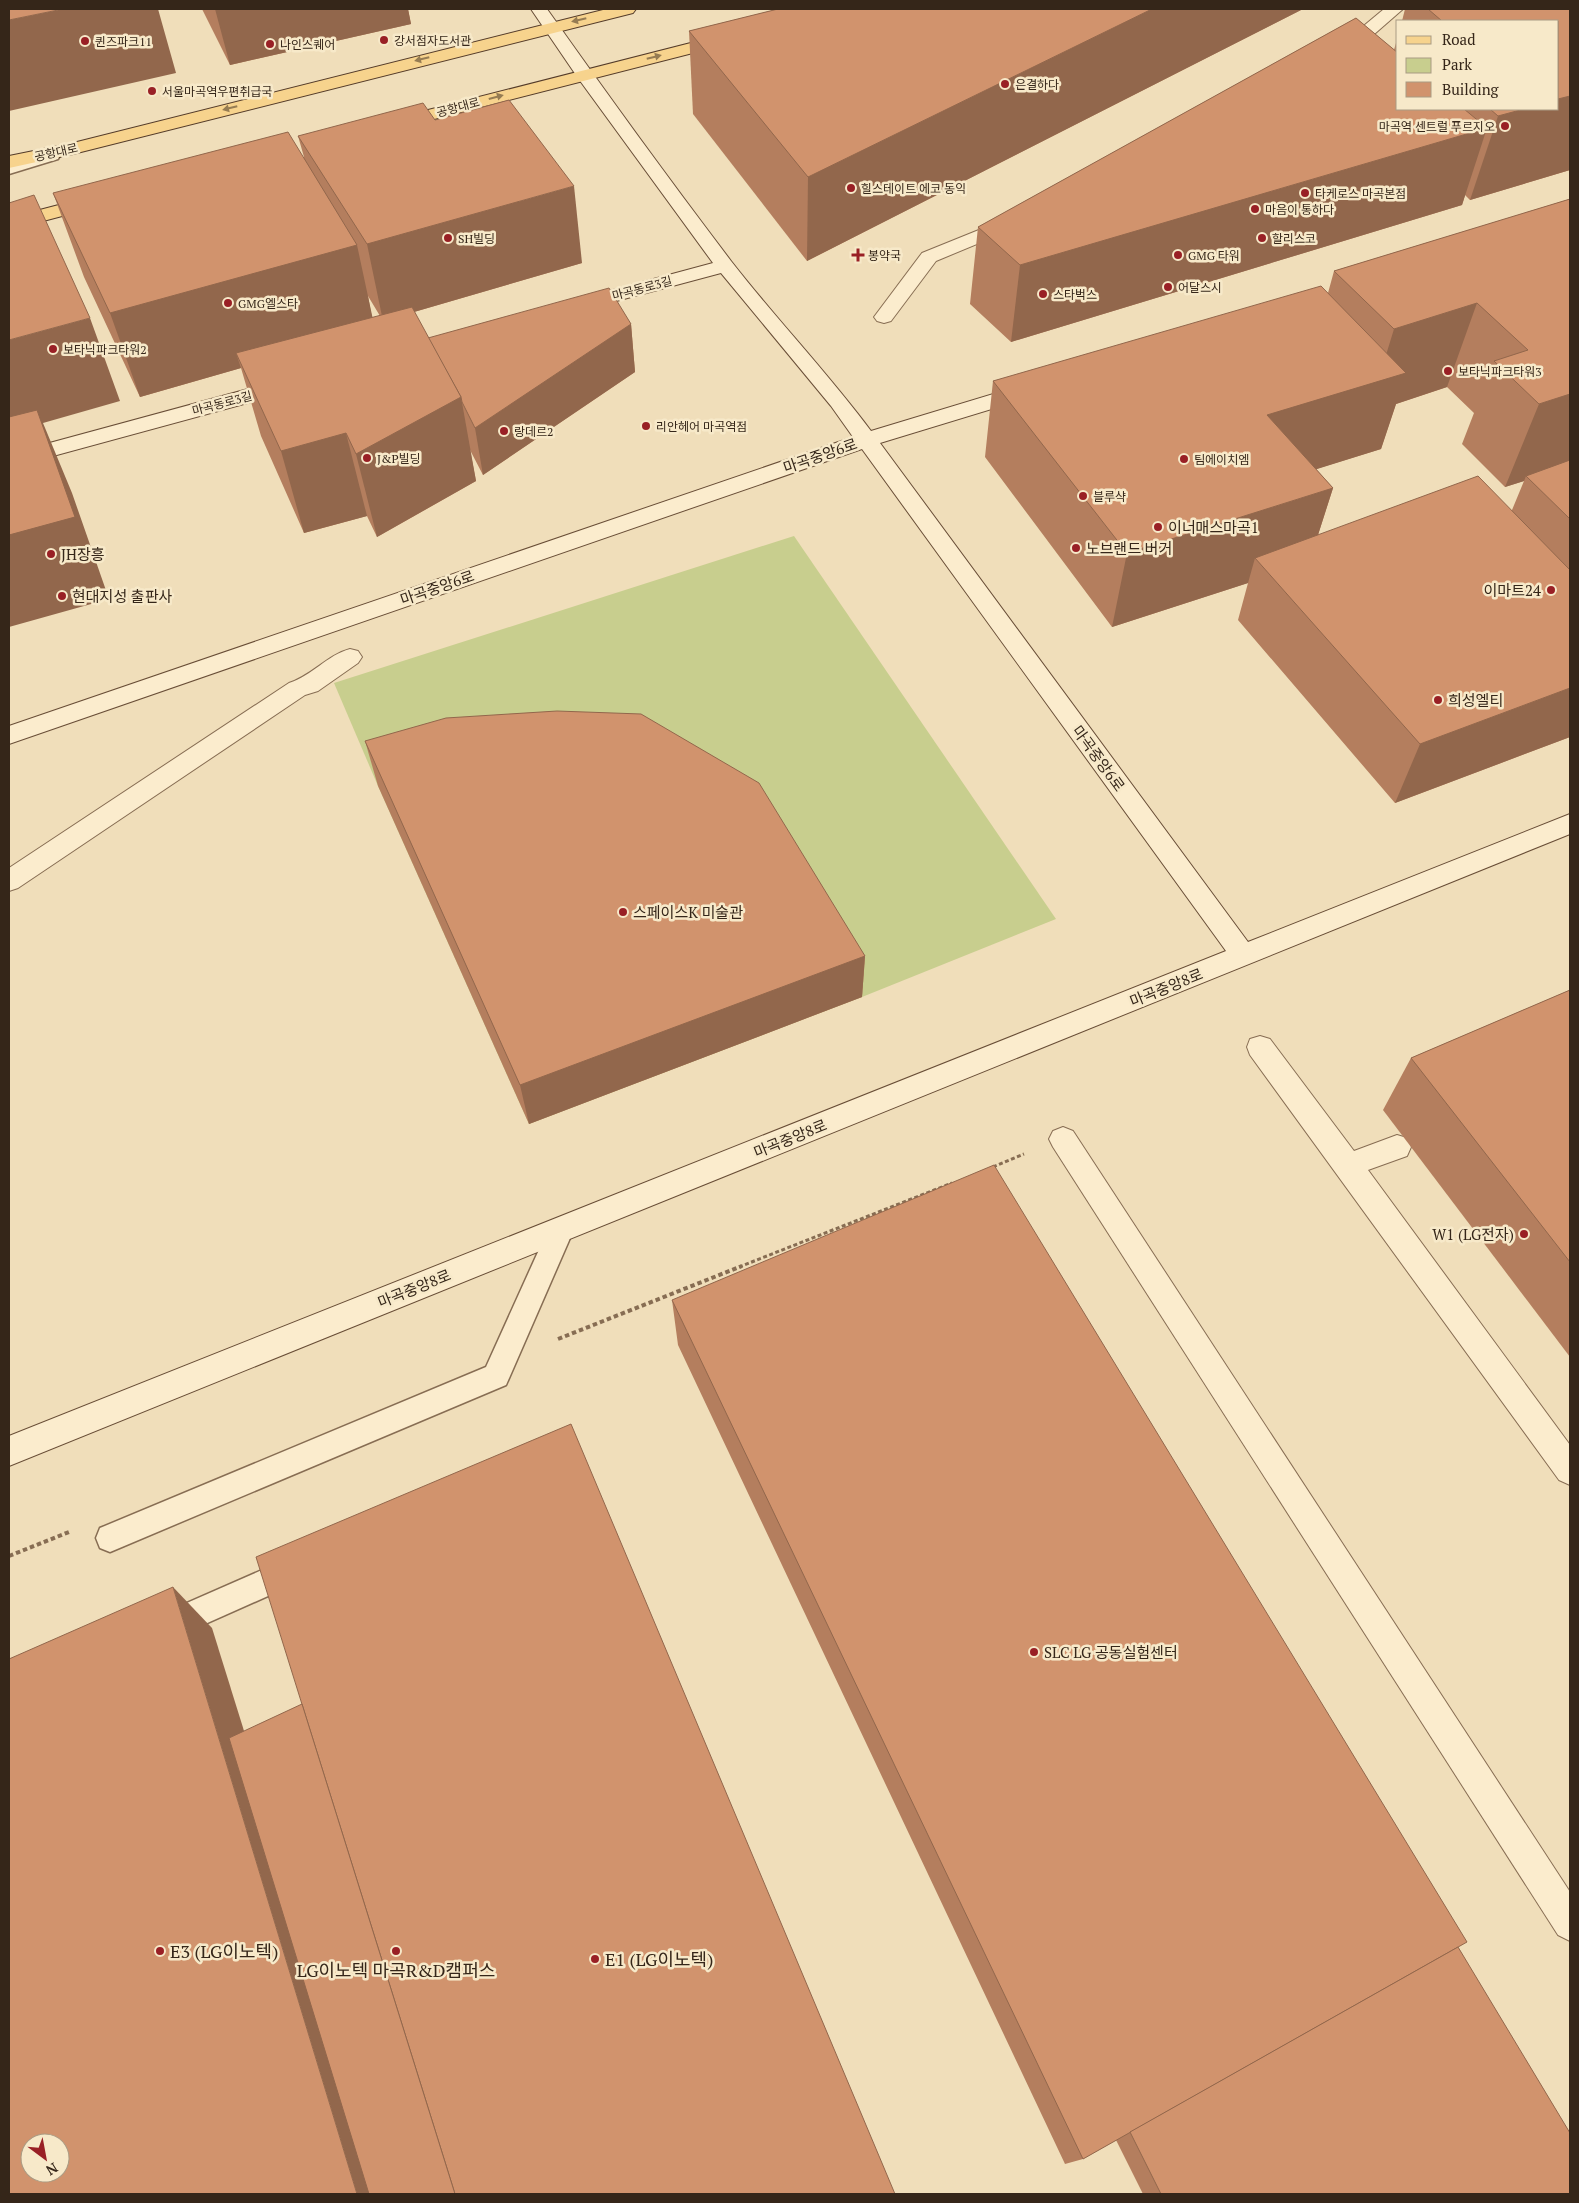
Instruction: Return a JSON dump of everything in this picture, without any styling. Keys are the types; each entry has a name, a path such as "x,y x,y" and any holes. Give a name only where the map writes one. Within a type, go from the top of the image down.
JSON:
{"main road":[{"name":"공항대로","path":"9,162 73,148 551,26 627,9"},
{"name":"공항대로","path":"382,127 745,34"},
{"path":"9,224 114,197"}],"street":[{"name":"마곡중앙6로","path":"539,9 584,74 725,266 838,401 1244,956"},
{"path":"1327,68 1394,9"},
{"path":"884,317 930,257 1012,222 1029,212"},
{"name":"마곡동로3길","path":"562,310 725,266"},
{"name":"마곡동로3길","path":"9,461 305,380"},
{"name":"마곡중앙6로","path":"9,734 866,440 1048,385"},
{"path":"9,881 297,689 310,685 350,657"},
{"name":"마곡중앙8로","path":"9,1451 1570,824"},
{"path":"1260,1047 1570,1470"},
{"path":"1063,1139 1570,1924"},
{"path":"1348,1165 1397,1148"}],"lane":[{"path":"9,169 73,148"},
{"path":"110,1538 496,1376 561,1229"},
{"path":"142,1636 294,1570"}],"green space":[{"path":"794,536 1056,919 862,997 529,1124 334,683"}],"building":[{"path":"9,9 63,9 9,20"},
{"path":"778,9 1152,9 808,177 689,31"},
{"path":"1428,9 1570,9 1570,96 1559,99 1559,20 1441,20"},
{"path":"1356,18 1396,51 1396,110 1465,110 1487,128 1020,265 978,227"},
{"path":"509,100 574,186 367,244 298,136 423,103 435,120"},
{"path":"1491,110 1520,110 1498,116"},
{"path":"288,132 357,245 110,313 53,193"},
{"path":"34,195 90,318 9,340 9,203"},
{"path":"1570,199 1570,394 1539,404 1494,361 1528,350 1477,303 1394,329 1334,271"},
{"path":"1321,286 1406,373 1267,415 1333,488 1127,553 993,381"},
{"path":"609,288 631,324 475,428 461,397 428,338"},
{"path":"412,307 461,397 356,454 346,433 281,451 236,353"},
{"path":"37,410 75,517 9,535 9,417"},
{"path":"1570,460 1570,519 1526,476"},
{"name":"희성엘티","path":"1478,476 1570,570 1570,688 1420,744 1255,558"},
{"name":"스페이스K 미술관","path":"557,711 641,714 759,783 865,956 520,1085 365,741 446,718"},
{"path":"1570,990 1570,1262 1411,1058"},
{"name":"SLC LG 공동실험센터","path":"994,1165 1467,1942 1083,2159 672,1300"},
{"name":"E1 (LG이노텍)","path":"571,1424 895,2194 455,2194 256,1557"},
{"name":"E3 (LG이노텍)","path":"173,1587 357,2194 9,2194 9,1659"},
{"path":"302,1704 455,2194 369,2194 229,1738"},
{"path":"1458,1947 1570,2133 1570,2194 1161,2194 1130,2132"}],"place":[{"name":"강서점자도서관","path":"384,40"},
{"name":"퀸즈파크11","path":"85,41"},
{"name":"나인스퀘어","path":"270,44"},
{"name":"은결하다","path":"1005,84"},
{"name":"서울마곡역우편취급국","path":"152,91"},
{"name":"마곡역 센트럴 푸르지오","path":"1505,126"},
{"name":"힐스테이트 에코 동익","path":"851,188"},
{"name":"타케로스 마곡본점","path":"1305,193"},
{"name":"마음이 통하다","path":"1255,209"},
{"name":"SH빌딩","path":"448,238"},
{"name":"할리스코","path":"1262,238"},
{"name":"봉약국","path":"858,255"},
{"name":"GMG 타워","path":"1178,255"},
{"name":"어달스시","path":"1168,287"},
{"name":"스타벅스","path":"1043,294"},
{"name":"GMG엘스타","path":"228,303"},
{"name":"보타닉파크타워2","path":"53,349"},
{"name":"보타닉파크타워3","path":"1448,371"},
{"name":"리안헤어 마곡역점","path":"646,426"},
{"name":"랑데르2","path":"504,431"},
{"name":"J&P빌딩","path":"367,458"},
{"name":"팀에이치엠","path":"1184,459"},
{"name":"블루샥","path":"1083,496"},
{"name":"이너매스마곡1","path":"1158,527"},
{"name":"노브랜드 버거","path":"1076,548"},
{"name":"JH장흥","path":"51,554"},
{"name":"이마트24","path":"1551,590"},
{"name":"현대지성 출판사","path":"62,596"},
{"name":"희성엘티","path":"1438,700"},
{"name":"스페이스K 미술관","path":"623,912"},
{"name":"W1 (LG전자)","path":"1524,1234"},
{"name":"SLC LG 공동실험센터","path":"1034,1652"},
{"name":"E3 (LG이노텍)","path":"160,1951"},
{"name":"LG이노텍 마곡R&D캠퍼스","path":"396,1951"},
{"name":"E1 (LG이노텍)","path":"595,1959"}]}
